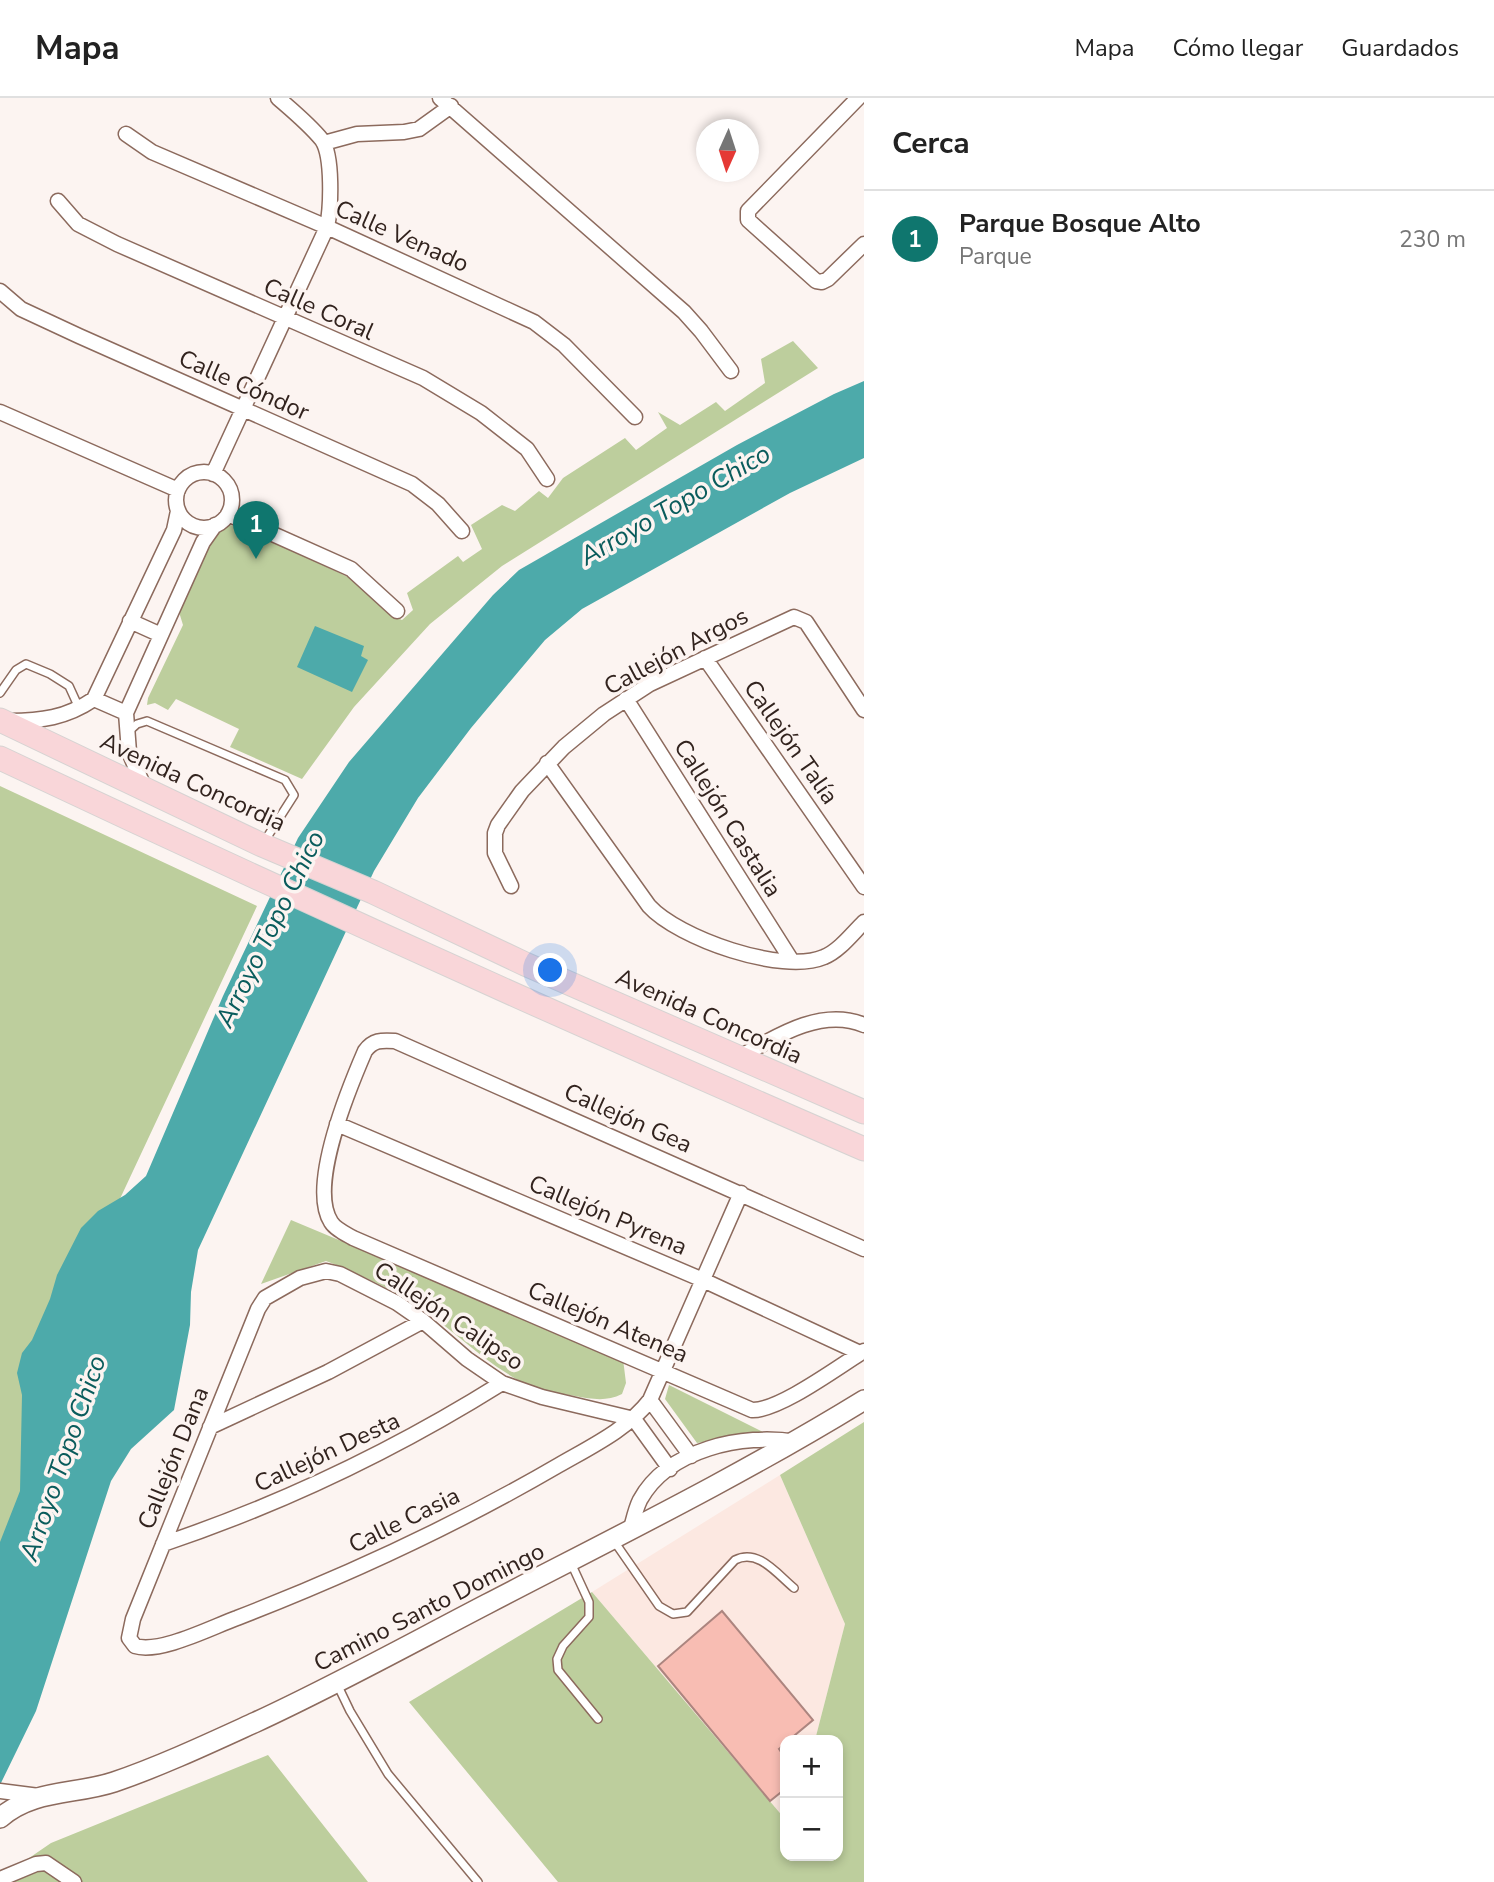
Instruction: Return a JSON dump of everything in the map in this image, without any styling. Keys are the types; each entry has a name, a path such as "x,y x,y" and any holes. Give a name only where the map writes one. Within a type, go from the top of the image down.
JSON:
{"main road":[{"name":"Avenida Concordia","path":"1,720 262,845 373,892 525,964 864,1112"},
{"path":"0,758 251,876 864,1149"}],"street":[{"path":"213,474 327,227 331,197 324,143 278,98"},
{"path":"858,98 748,211 747,216 748,220 816,281 828,279 864,244"},
{"path":"324,143 357,134 419,129 445,102 684,312 731,371"},
{"name":"Calle Venado","path":"126,134 152,152 327,227 534,322 564,345 635,418"},
{"name":"Calle Coral","path":"58,201 78,224 283,318 423,378 481,413 527,449 547,479"},
{"name":"Calle Cóndor","path":"0,291 21,309 412,484 438,504 462,531"},
{"path":"0,412 178,490"},
{"path":"145,789 129,751 126,713 203,542 215,525 228,514 231,495 228,486 213,474 203,472 192,475 178,490 178,511 190,524 207,528 215,525"},
{"path":"1,720 46,720 79,709 94,699 174,530 178,511"},
{"path":"228,514 351,569 397,611"},
{"name":"Callejón Argos","path":"511,886 495,853 495,833 503,815 547,763 586,728 626,699 705,658 788,618 800,618 806,622 864,710"},
{"path":"130,621 161,635"},
{"name":"Callejón Talía","path":"705,658 864,887"},
{"path":"94,699 126,713"},
{"name":"Callejón Castalia","path":"626,699 792,961"},
{"path":"547,763 649,906 663,920 704,940 748,955 792,961 812,960 832,954 864,922"},
{"path":"738,1058 771,1039 802,1026 835,1019 861,1018"},
{"name":"Callejón Gea","path":"337,1124 365,1051 371,1043 381,1040 395,1041 412,1046 864,1250"},
{"name":"Callejón Atenea","path":"337,1124 328,1152 325,1196 331,1223 353,1238 752,1410 761,1410 780,1403 862,1352"},
{"name":"Callejón Pyrena","path":"337,1124 702,1280 862,1352"},
{"name":"Calle Casia","path":"129,1638 135,1646 153,1647 187,1637 320,1586 415,1542 516,1490 634,1419 650,1401 741,1193"},
{"name":"Callejón Calipso","path":"265,1297 300,1278 326,1271 361,1283 423,1321 467,1359 502,1383 542,1397 634,1419"},
{"name":"Callejón Dana","path":"129,1638 133,1619 250,1324 265,1297"},
{"path":"210,1427 328,1372 423,1321"},
{"name":"Callejón Desta","path":"163,1545 253,1512 368,1460 436,1424 502,1383"},
{"name":"Camino Santo Domingo","path":"0,1818 10,1809 39,1796 114,1782 256,1722 622,1536 796,1442 864,1400"},
{"path":"650,1401 691,1456"},
{"path":"634,1419 670,1469"},
{"path":"622,1536 639,1501 656,1480 691,1456 718,1445 749,1439 796,1442"},
{"path":"0,1791 39,1796"},
{"path":"0,1879 36,1864 46,1863 74,1882"}],"lane":[{"path":"0,693 16,670 26,664 50,674 69,687 79,709"},
{"path":"126,733 137,724 147,721 285,780 294,795 262,845"},
{"path":"622,1536 659,1606 673,1614 687,1612 735,1560 744,1555 755,1556 794,1588"},
{"path":"570,1562 589,1602 589,1617 563,1646 557,1659 558,1670 598,1718"},
{"path":"336,1682 388,1774 478,1882"}],"shaded area":[{"path":"780,1475 845,1624 816,1735 780,1735 780,1813 592,1592"}],"green space":[{"path":"793,341 818,368 502,566 430,624 354,707 302,779 230,747 239,729 176,699 168,710 155,703 147,705 183,625 179,612 211,540 219,529 229,525 240,526 348,577 383,603 391,615 402,620 413,610 407,593 458,556 463,562 482,549 471,525 502,505 515,511 539,491 548,498 563,478 625,438 636,450 667,428 658,412 680,425 716,402 725,411 765,383 761,359"},
{"path":"0,786 257,906 82,1280 0,1568"},
{"path":"291,1220 623,1359 626,1383 622,1394 593,1399 539,1389 525,1383 490,1362 409,1300 326,1261 261,1284"},
{"path":"669,1385 763,1432 697,1443 665,1399"},
{"path":"864,1422 864,1882 558,1882 409,1702 592,1592 780,1813 780,1861 843,1861 843,1735 816,1735 845,1624 780,1475"},
{"path":"268,1755 368,1882 0,1882 0,1878 51,1843"}],"water":[{"name":"Arroyo Topo Chico","path":"864,381 864,458 790,493 582,609 545,640 471,728 418,798 374,871 198,1250 191,1292 190,1325 174,1410 131,1449 111,1481 36,1711 0,1785 0,1542 20,1491 22,1395 17,1373 22,1353 32,1340 57,1275 81,1228 98,1211 125,1195 146,1176 223,996 298,838 349,762 493,595 519,570 737,445"},
{"path":"315,626 364,646 361,656 368,660 352,692 297,667"}],"building":[{"path":"722,1611 813,1720 795,1735 780,1735 780,1793 770,1801 658,1666"}],"place":[{"name":"Parque Bosque Alto","path":"256,559"}]}
